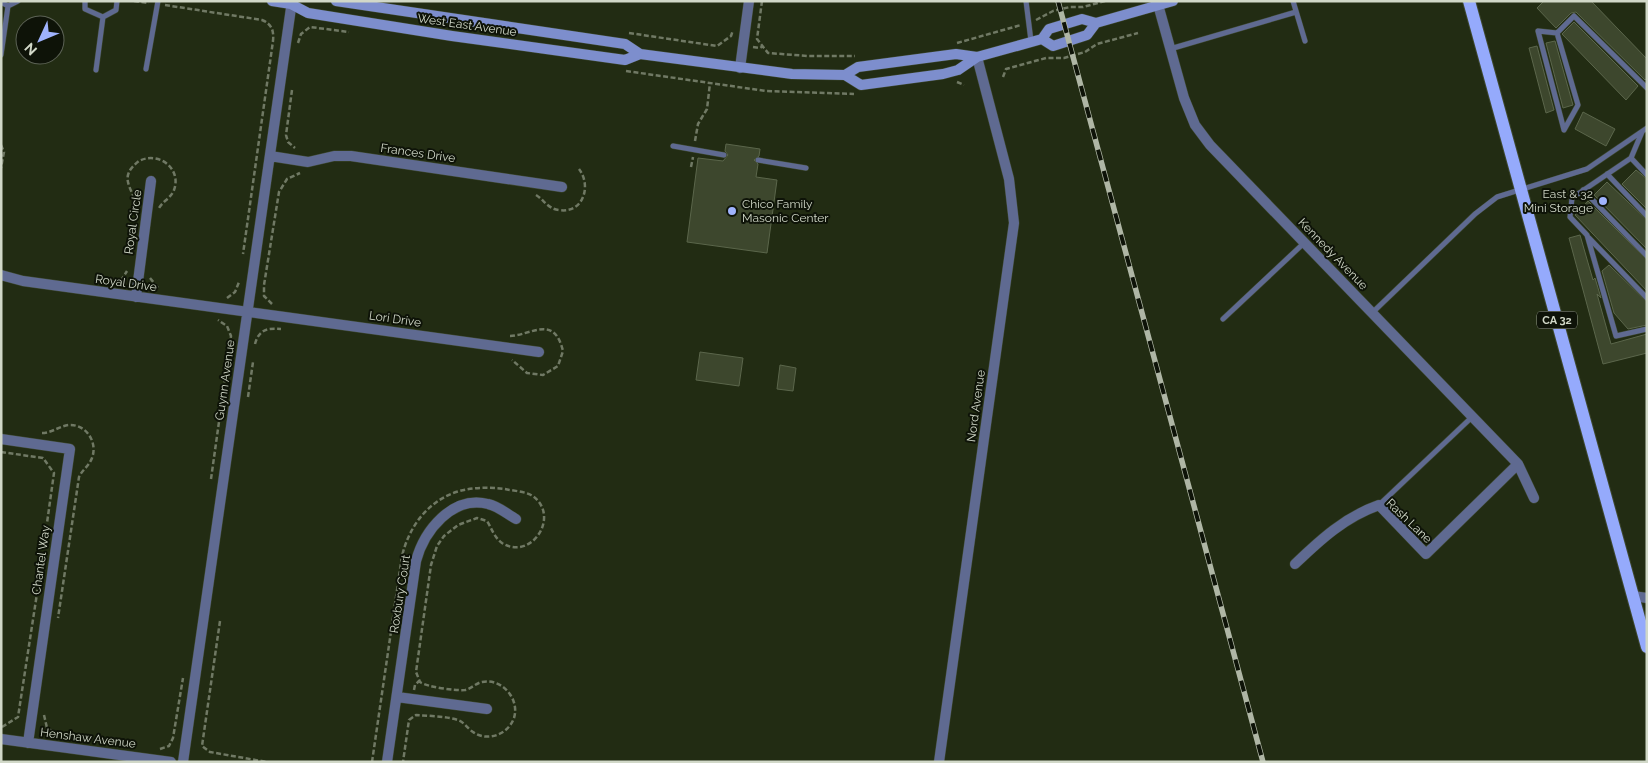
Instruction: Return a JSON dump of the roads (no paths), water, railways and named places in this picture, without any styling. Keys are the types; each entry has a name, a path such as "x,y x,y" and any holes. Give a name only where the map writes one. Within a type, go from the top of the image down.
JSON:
{"main road":[{"name":"West East Avenue","path":"272,1 294,2 308,14 452,36 625,60 640,54"},
{"name":"West East Avenue","path":"336,1 625,44 640,54 792,74 845,76 861,85 912,79 958,70 977,57 1037,40 1049,29 1064,24 1082,19 1096,23 1157,3 1173,1"},
{"name":"CA 32","path":"1469,1 1647,647"},
{"name":"West East Avenue","path":"1037,40 1053,46 1087,36 1096,23"},
{"name":"West East Avenue","path":"845,76 858,67 956,54 977,57"}],"street":[{"path":"740,68 749,1"},
{"name":"Guynn Avenue","path":"183,762 247,313 294,2"},
{"name":"Kennedy Avenue","path":"1157,3 1184,98 1195,125 1210,146 1518,464 1534,498"},
{"name":"Nord Avenue","path":"939,762 1014,223 1009,179 977,57"},
{"name":"Frances Drive","path":"270,156 308,162 334,156 351,156 562,187"},
{"name":"Royal Circle","path":"136,297 151,181"},
{"name":"Royal Drive","path":"1,275 23,281 247,313"},
{"name":"Lori Drive","path":"247,313 352,325 539,352"},
{"name":"Chantel Way","path":"1,440 70,449 28,743"},
{"name":"Rash Lane","path":"1295,564 1337,526 1358,512 1379,505 1426,554 1518,464"},
{"name":"Roxbury Court","path":"388,762 416,561 428,531 435,523 455,509 477,503 494,506 516,519"},
{"path":"1633,596 1647,598"},
{"path":"397,697 487,709"},
{"name":"Henshaw Avenue","path":"1,739 171,762"}],"lane":[{"path":"8,6 18,1"},
{"path":"85,1 85,9 103,17"},
{"path":"103,17 116,10 117,1"},
{"path":"1026,1 1030,22 1037,40"},
{"path":"1293,1 1305,41"},
{"path":"1,2 8,6"},
{"path":"146,69 158,3"},
{"path":"1,55 8,6"},
{"path":"1170,49 1296,12"},
{"path":"1557,33 1574,16 1647,88"},
{"path":"96,70 103,17"},
{"path":"1538,31 1557,33 1578,106 1564,130 1538,31"},
{"path":"1372,312 1475,214 1497,197 1587,169 1614,148 1645,130"},
{"path":"1645,130 1631,158 1572,198 1570,217 1647,298"},
{"path":"674,146 724,155"},
{"path":"1631,158 1647,175"},
{"path":"758,160 806,168"},
{"path":"1607,174 1647,216"},
{"path":"1583,190 1647,256"},
{"path":"1587,235 1616,336 1647,329"},
{"path":"1223,319 1304,242"},
{"path":"1379,505 1473,416"}],"railway":[{"path":"1058,1 1263,762"}],"place":[{"name":"East & 32 Mini Storage","path":"1603,201"},
{"name":"Chico Family Masonic Center","path":"732,211"}]}
